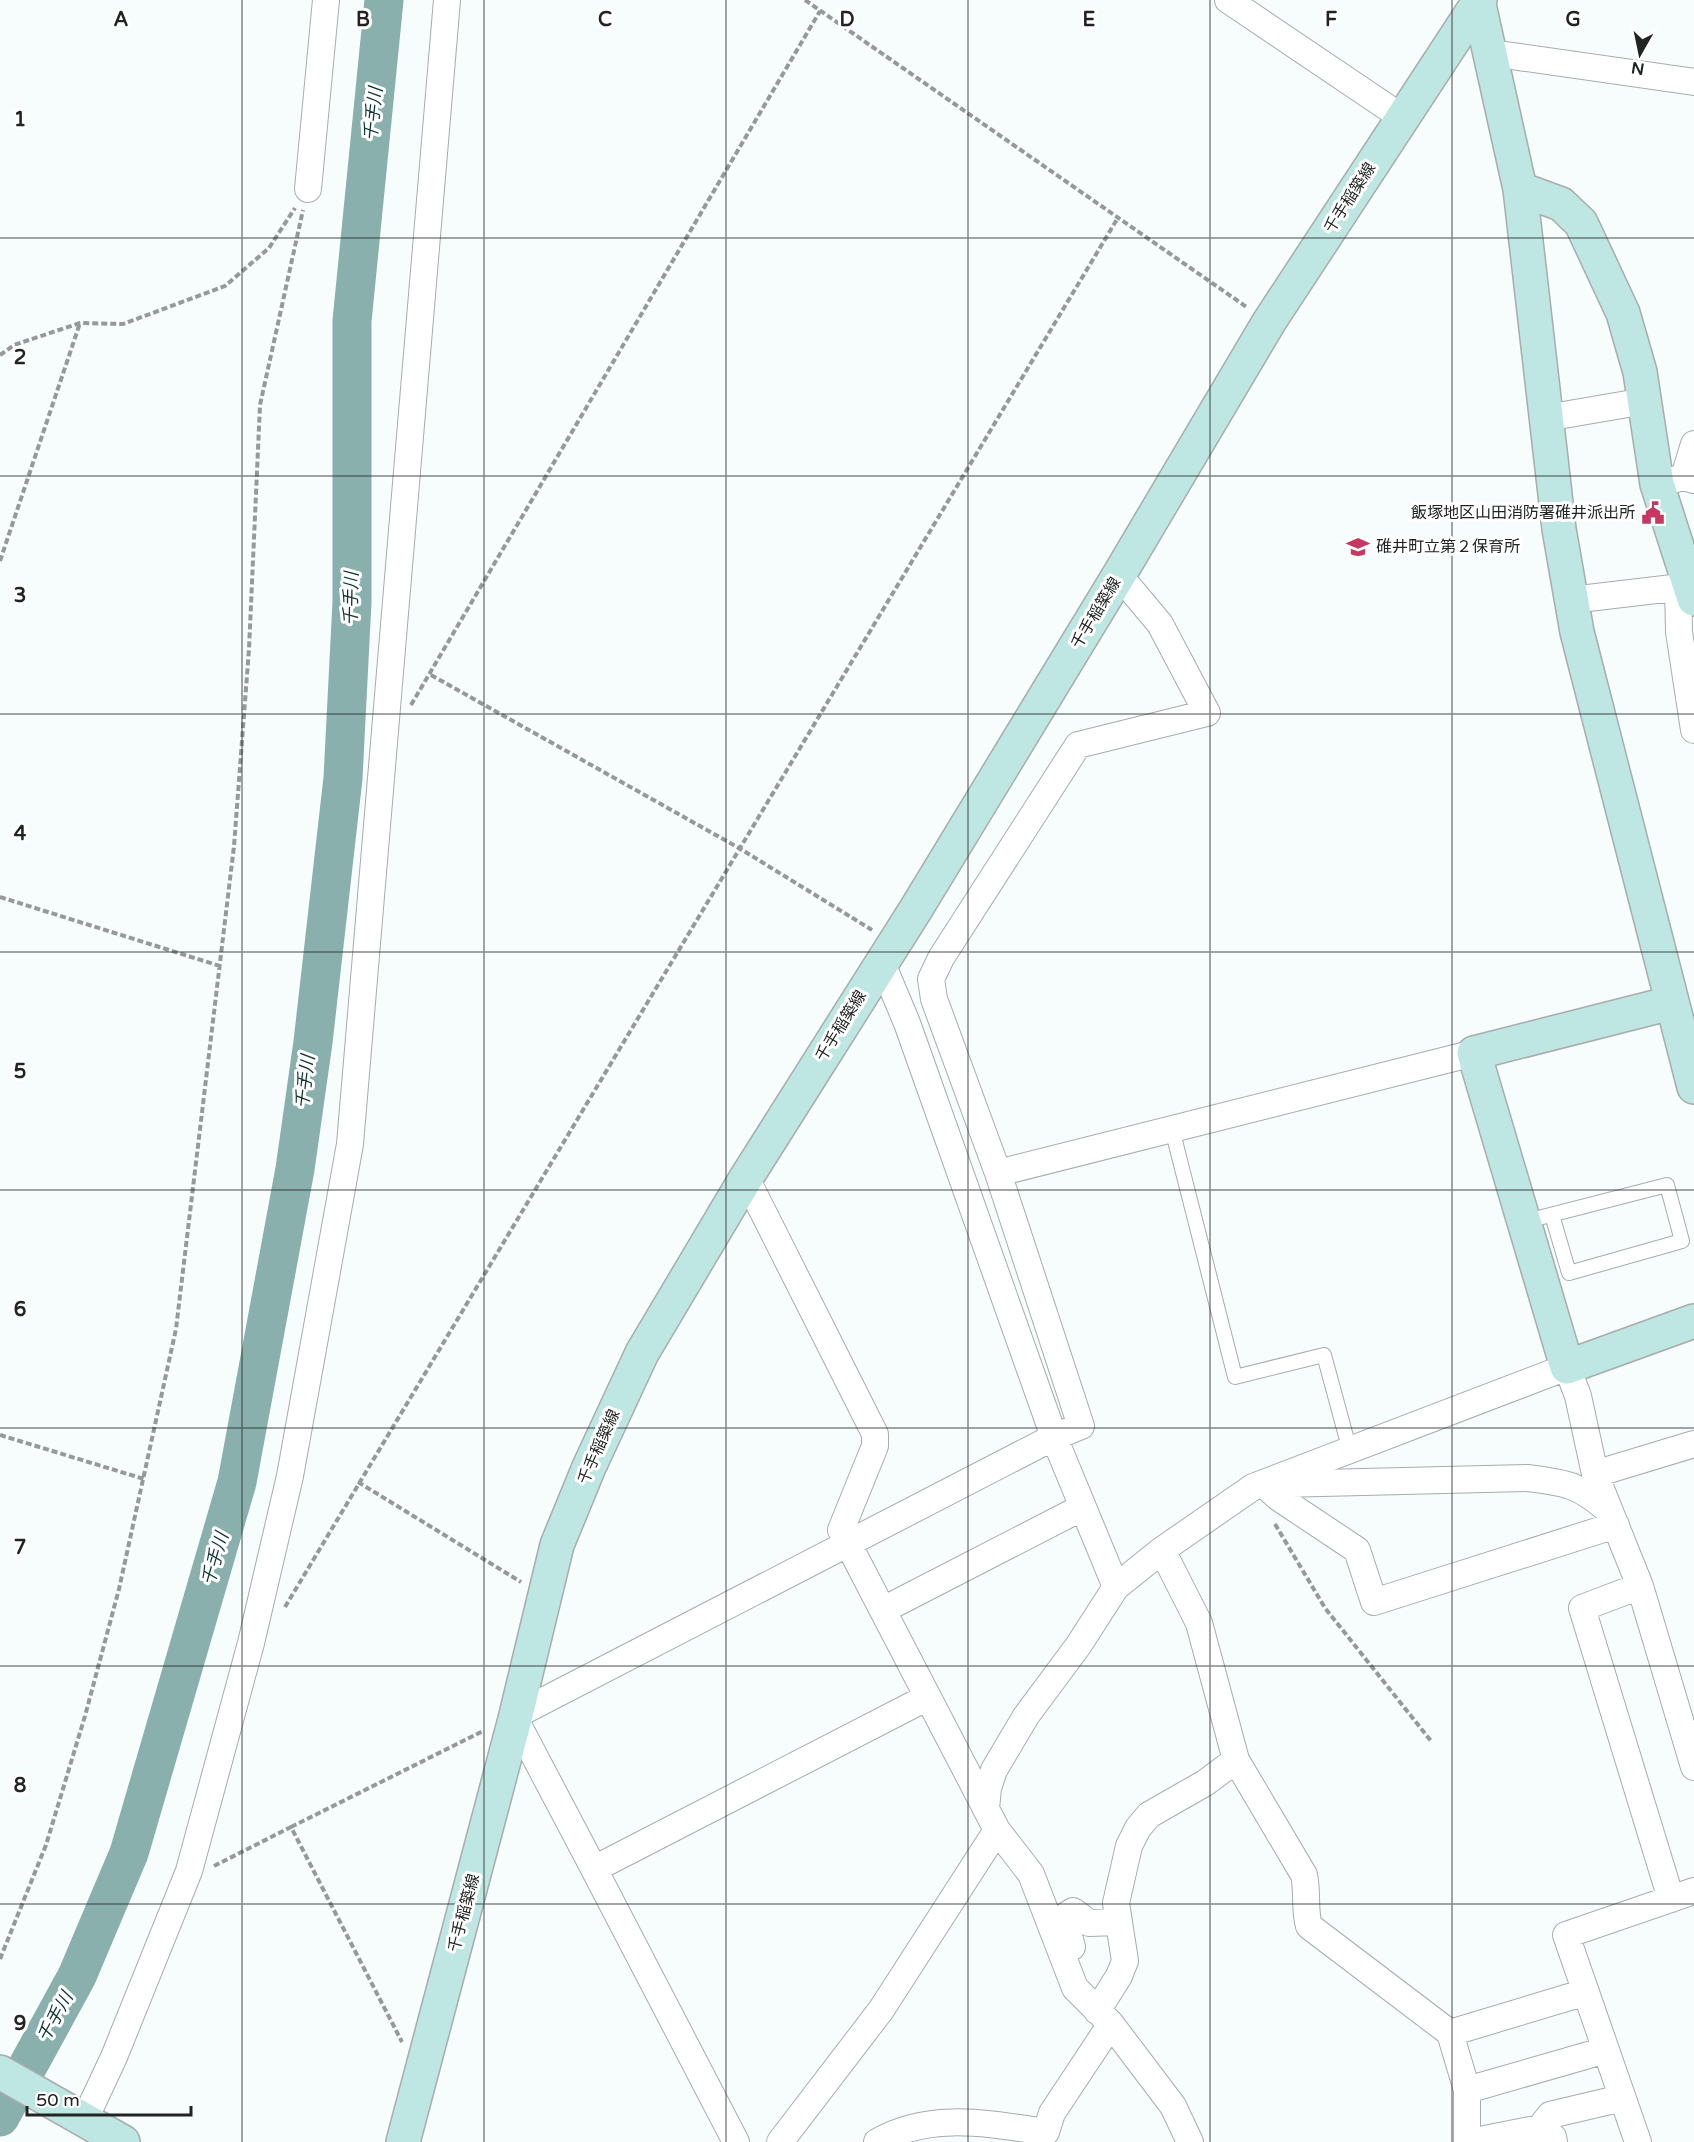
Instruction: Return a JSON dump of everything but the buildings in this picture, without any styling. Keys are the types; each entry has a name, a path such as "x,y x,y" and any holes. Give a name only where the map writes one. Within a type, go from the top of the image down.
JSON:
{"main road":[{"name":"千手稲築線","path":"403,2142 561,1535 589,1467 642,1353 746,1178 1119,575 1269,322 1479,0"},
{"path":"1479,0 1520,189 1559,529 1571,600 1694,1087"},
{"path":"1520,189 1561,204 1581,223 1623,313 1640,372 1645,401 1678,480 1687,590"},
{"path":"1671,1003 1474,1053 1538,1219 1567,1367 1694,1321"},
{"path":"0,2072 78,2114 123,2142"}],"street":[{"path":"308,189 326,0"},
{"path":"78,2114 114,2057 186,1880 252,1643 290,1476 350,1144 447,0"},
{"path":"1228,0 1403,117"},
{"path":"1491,53 1694,82"},
{"path":"1546,418 1645,401"},
{"path":"1678,480 1694,444"},
{"path":"736,2142 515,1717 848,1542 1054,1437 1081,1426 998,1173 934,999 931,980 941,958 1078,745 1208,713 1160,624 1119,575"},
{"path":"1571,600 1687,590 1678,632 1694,730"},
{"path":"887,952 911,1034 1054,1437 1116,1587"},
{"path":"998,1173 1474,1053"},
{"path":"746,1178 875,1434 875,1446 841,1530 992,1820 1031,1874 1075,1988 1104,2018 1173,2106 1190,2142"},
{"path":"780,2142 881,2010 992,1820 988,1788 1003,1754 1116,1587 1162,1550 1258,1485 1567,1367 1578,1396 1595,1474 1640,1586 1689,1733 1694,1767"},
{"path":"1595,1474 1694,1444"},
{"path":"1258,1485 1528,1478 1562,1482 1585,1491 1613,1519"},
{"path":"1258,1485 1357,1550 1374,1602 1613,1519"},
{"path":"883,1610 1083,1507"},
{"path":"1162,1550 1199,1623 1236,1760 1304,1875 1308,1891 1305,1912 1309,1926 1449,2033 1467,2090 1468,2142 1547,2135 1550,2115 1622,2098"},
{"path":"1638,2142 1566,1935 1682,1895 1582,1608 1640,1586"},
{"path":"594,1869 928,1697"},
{"path":"877,2142 917,2126 972,2121 1053,2137 1052,2113 1104,2018 1125,1961 1124,1942 1116,1903 1129,1846 1138,1828 1149,1815 1205,1783 1236,1760"},
{"path":"1070,1973 1075,1958 1064,1917 1073,1911 1089,1923 1119,1922"},
{"path":"1449,2033 1586,1992"},
{"path":"1467,2090 1606,2050"}],"lane":[{"path":"1172,1129 1235,1377 1324,1355 1350,1451"},
{"path":"1666,1185 1682,1241 1569,1273 1538,1219 1666,1185"}],"path":[{"path":"805,0 1269,322"},
{"path":"820,11 431,675 739,848 887,952"},
{"path":"0,355 15,345 80,323 123,324 225,286 269,248 308,189"},
{"path":"0,1959 46,1845 88,1704 144,1479 177,1329 234,846 245,695 260,405 308,189"},
{"path":"284,1609 358,1482 1119,216"},
{"path":"0,561 80,323"},
{"path":"0,897 220,966"},
{"path":"0,1435 144,1479"},
{"path":"358,1482 545,1596"},
{"path":"1258,1485 1325,1608 1431,1741"},
{"path":"186,1880 515,1717"},
{"path":"291,1827 420,2078"}],"waterway":[{"name":"千手川","path":"0,2117 77,1976 129,1853 237,1482 295,1169 313,1042 343,778 352,602 352,321 384,0"}],"place":[{"name":"飯塚地区山田消防署碓井派出所","path":"1653,513"},
{"name":"碓井町立第２保育所","path":"1358,547"}]}
